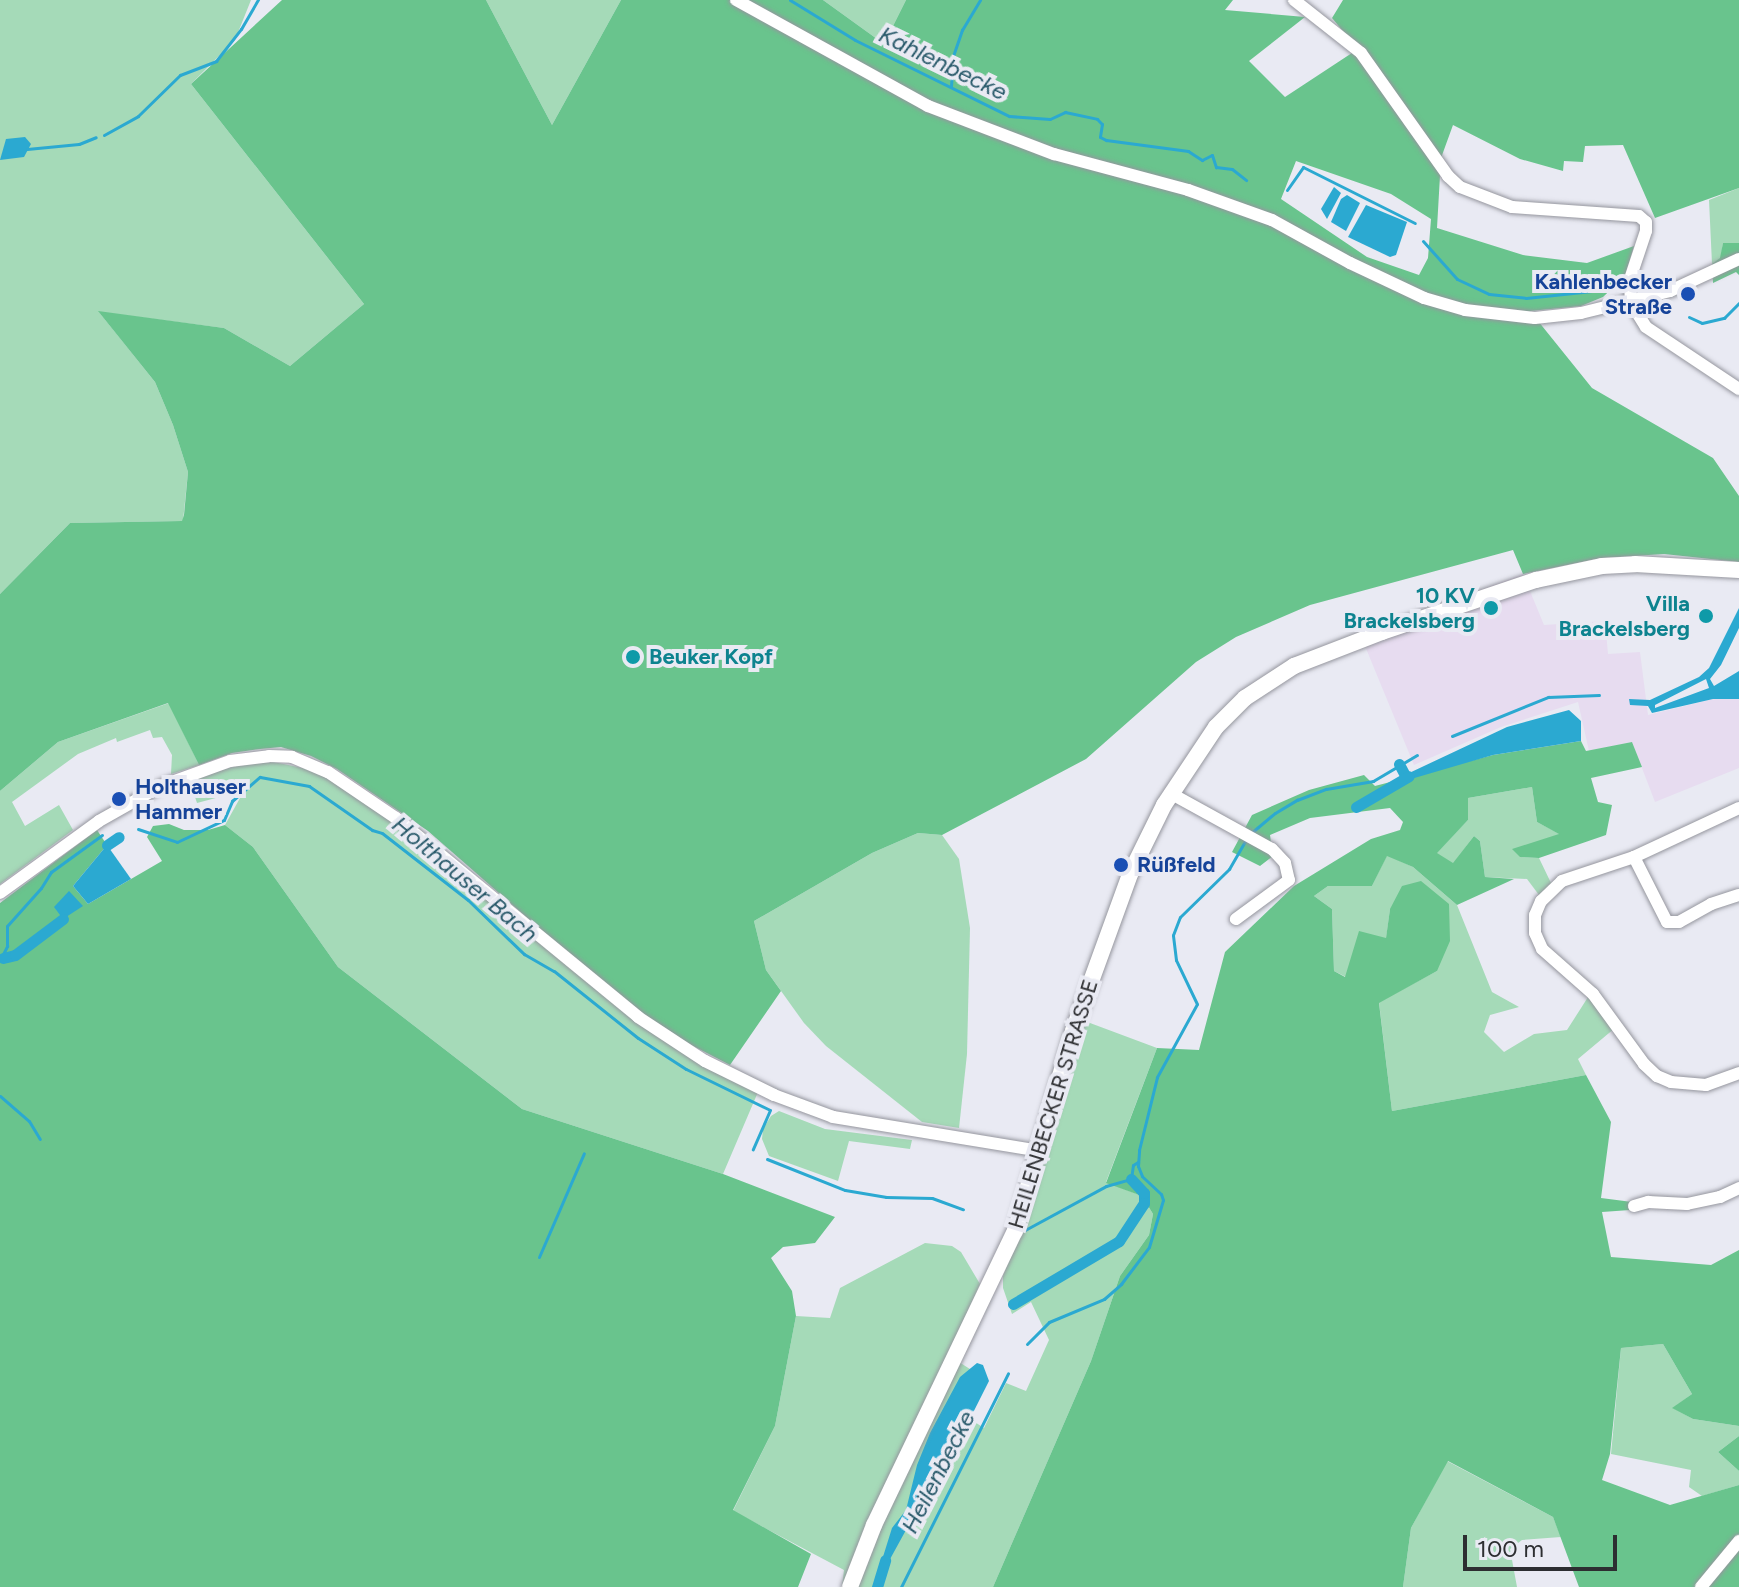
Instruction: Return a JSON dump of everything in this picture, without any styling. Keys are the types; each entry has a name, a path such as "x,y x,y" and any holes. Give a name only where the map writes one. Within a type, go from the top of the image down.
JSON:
{"main road":[{"name":"HEILENBECKER STRASSE","path":"850,1587 880,1512 1015,1231 1041,1151 1073,1031 1110,923 1141,850 1170,793 1203,743 1245,698 1294,666 1501,591 1576,571 1655,563 1739,570"}],"street":[{"path":"736,0 928,106 1054,154 1188,190 1272,220 1350,263 1424,298 1465,310 1535,318 1631,303 1684,286 1739,259"},
{"path":"1294,0 1361,53 1448,176 1460,187 1512,207 1631,214 1646,222 1630,279 1631,303 1646,327 1739,389"},
{"path":"0,893 99,821 161,786 230,761 269,756 292,757 328,772 396,818 655,1030 716,1067 774,1095 846,1120 1041,1151"},
{"path":"1170,793 1272,849 1285,863 1289,880 1236,919"},
{"path":"1739,808 1634,857 1572,875 1551,889 1535,915 1535,933 1542,949 1593,994 1636,1054 1657,1076 1671,1082 1706,1085 1739,1073"},
{"path":"1634,857 1667,922 1679,922 1711,904 1739,895"},
{"path":"1634,1206 1648,1202 1687,1204 1720,1197 1739,1188"},
{"path":"1701,1587 1739,1541"}],"shaded area":[{"path":"1523,574 1544,625 1605,621 1608,654 1640,652 1648,715 1713,699 1739,699 1739,768 1655,802 1632,742 1589,751 1578,702 1501,727 1414,765 1360,634"}],"green space":[{"path":"0,0 251,0 235,40 191,84 364,304 290,366 224,328 99,312 155,382 173,425 188,472 183,521 70,523 0,594"},
{"path":"282,0 486,0 552,125 621,0 823,0 884,44 906,0 1233,0 1225,10 1305,17 1249,61 1285,97 1358,49 1332,18 1343,0 1739,0 1739,188 1655,218 1623,145 1585,146 1583,162 1564,161 1563,171 1520,159 1453,125 1441,158 1437,228 1523,255 1587,263 1634,246 1625,276 1603,297 1581,306 1530,311 1592,388 1713,458 1739,496 1739,562 1664,554 1601,558 1523,574 1513,550 1310,605 1236,637 1196,662 1086,759 942,835 918,833 872,853 754,921 766,970 781,991 730,1065 674,1036 618,997 428,831 337,769 311,756 281,747 232,753 199,765 168,703 58,742 0,791 0,594 70,523 182,521 184,515 188,472 155,382 98,311 224,328 290,366 364,304 191,84","holes":["1296,161 1391,194 1431,219 1428,258 1419,275 1367,257 1281,199"]},
{"path":"486,0 621,0 552,125"},
{"path":"823,0 906,0 884,44"},
{"path":"1739,188 1739,243 1723,243 1721,258 1712,264 1709,200"},
{"path":"1723,243 1739,243 1739,275 1736,272 1713,283 1712,264 1720,258"},
{"path":"169,703 199,765 171,774 172,755 162,737 153,738 150,730 117,742 116,738 78,754 12,802 25,826 59,805 73,830 0,884 0,791 58,742"},
{"path":"1581,741 1586,751 1632,742 1642,767 1591,778 1598,802 1612,805 1606,835 1539,858 1520,857 1512,849 1559,834 1537,822 1532,787 1468,798 1468,820 1437,853 1453,863 1474,836 1480,841 1485,877 1514,879 1457,905 1413,867 1387,856 1372,886 1328,886 1314,896 1332,909 1334,971 1345,977 1359,931 1386,938 1390,909 1402,886 1421,881 1449,904 1450,941 1437,971 1379,1003 1392,1111 1586,1075 1611,1122 1601,1198 1632,1202 1630,1210 1602,1212 1611,1257 1711,1265 1739,1250 1739,1426 1693,1419 1672,1408 1692,1394 1663,1344 1621,1348 1610,1454 1602,1480 1670,1505 1739,1485 1739,1587 1579,1587 1553,1517 1448,1461 1411,1528 1403,1587 993,1587 1091,1361 1120,1276 1149,1235 1153,1214 1142,1196 1106,1183 1157,1048 1199,1050 1225,952 1294,886 1371,839 1400,830 1403,822 1390,808 1310,818 1270,835 1273,856 1260,866 1232,852 1252,815 1309,790 1364,775 1375,786 1493,755"},
{"path":"274,762 317,771 404,829 638,1023 700,1064 758,1092 723,1174 522,1109 338,967 253,847 225,825 240,798 227,795 197,803 189,779 244,764"},
{"path":"1532,787 1537,822 1560,834 1521,857 1539,858 1551,883 1539,895 1527,879 1485,877 1480,841 1474,836 1453,864 1436,853 1468,820 1468,798"},
{"path":"169,824 184,830 208,830 225,825 253,847 338,967 522,1109 723,1174 835,1217 815,1243 783,1247 771,1258 792,1291 796,1316 775,1426 733,1510 811,1554 798,1587 0,1587 0,903 97,830 107,845 73,886 88,904 162,861 147,837 153,826"},
{"path":"918,833 942,835 959,859 970,928 967,1054 959,1128 922,1122 826,1046 804,1023 766,970 754,921 872,853"},
{"path":"1387,855 1413,867 1457,905 1492,992 1519,1007 1490,1015 1484,1032 1504,1052 1534,1034 1567,1030 1590,994 1615,1028 1578,1059 1586,1075 1392,1111 1379,1002 1437,971 1390,909 1386,939 1346,977 1334,971 1332,909 1314,896 1328,886 1372,886"},
{"path":"1082,1020 1157,1048 1106,1182 1142,1196 1153,1214 1149,1235 1120,1276 1091,1361 993,1587 842,1587 844,1570 733,1511 775,1426 796,1316 830,1318 840,1288 925,1243 952,1246 961,1252 980,1284 948,1355 984,1378 967,1417 984,1428 1006,1383 1026,1391 1049,1340 1031,1302 1012,1314 1003,1288 1003,1276 1033,1194"},
{"path":"779,1111 825,1129 912,1140 910,1149 849,1141 838,1181 769,1156 762,1139 763,1129 771,1116"},
{"path":"1663,1344 1692,1394 1673,1408 1693,1419 1739,1426 1739,1436 1718,1452 1739,1471 1739,1485 1702,1496 1689,1487 1691,1470 1611,1454 1621,1348"},
{"path":"1739,1436 1739,1471 1718,1452"},
{"path":"1447,1461 1553,1517 1561,1537 1522,1540 1510,1549 1517,1587 1403,1587 1411,1528"}],"water":[{"path":"25,137 31,144 24,157 0,160 6,139"},
{"path":"1334,187 1341,193 1327,219 1321,209"},
{"path":"1347,195 1360,203 1346,231 1331,222 1341,199"},
{"path":"1366,205 1407,222 1396,255 1390,257 1348,237"},
{"path":"1739,608 1739,628 1721,665 1710,679 1714,686 1739,671 1739,699 1713,699 1652,713 1648,706 1630,705 1629,699 1650,700 1699,677 1709,668","holes":["1706,679 1709,688 1655,708 1655,705"]},
{"path":"1569,710 1581,721 1581,741 1493,755 1411,779 1407,774 1507,727"},
{"path":"107,845 131,879 88,904 73,886"},
{"path":"69,891 83,906 63,919 54,907"},
{"path":"977,1363 983,1365 989,1381 923,1512 906,1530 889,1561 882,1560 892,1528 906,1510 917,1465 930,1433 960,1377"}],"waterway":[{"name":"Kahlenbecke","path":"104,135 138,116 180,75 216,61 241,29 258,0"},
{"name":"Kahlenbecke","path":"790,0 855,40 1009,116 1050,119 1065,112 1097,119 1102,124 1100,137 1106,140 1188,151 1202,160 1212,155 1216,167 1232,169 1246,180"},
{"path":"951,86 953,56 962,30 980,0"},
{"name":"Kahlenbecke","path":"27,149 79,144 96,137"},
{"name":"Kahlenbecke","path":"1287,190 1303,167 1415,223"},
{"name":"Kahlenbecke","path":"1423,241 1457,279 1489,294 1526,298 1592,291"},
{"name":"Kahlenbecke","path":"1689,317 1702,323 1724,318 1739,303"},
{"name":"Heilenbecke","path":"1452,736 1548,697 1599,695"},
{"name":"Heilenbecke","path":"1251,833 1297,800 1326,789 1373,781 1417,755"},
{"path":"1399,764 1406,777"},
{"path":"1356,807 1409,776"},
{"name":"Holthauser Bach","path":"138,829 177,842 224,820 232,801 260,777 309,786 372,830 382,833 468,900 524,954 554,971 638,1038 686,1069 770,1110 753,1149"},
{"name":"Holthauser Bach","path":"0,960 7,946 7,926 51,872 102,835"},
{"path":"107,845 119,837"},
{"name":"Heilenbecke","path":"1027,1344 1049,1322 1104,1299 1121,1284 1149,1247 1163,1200 1161,1194 1142,1176 1138,1166 1139,1150 1157,1077 1197,1004 1176,960 1173,935 1180,917 1229,869 1246,839"},
{"path":"3,958 15,955 63,919"},
{"path":"0,1096 29,1121 40,1139"},
{"path":"539,1257 584,1153"},
{"name":"Holthauser Bach","path":"767,1159 845,1190 886,1197 932,1198 963,1209"},
{"name":"Holthauser Bach","path":"1025,1230 1106,1186 1131,1179 1133,1165 1138,1162"},
{"path":"1013,1304 1119,1241 1144,1203 1144,1193 1131,1179"},
{"name":"Heilenbecke","path":"901,1587 1008,1373"},
{"path":"877,1587 885,1560"}],"place":[{"name":"Kahlenbecker Straße","path":"1688,294"},
{"name":"10 KV Brackelsberg","path":"1491,608"},
{"name":"Villa Brackelsberg","path":"1706,616"},
{"name":"Beuker Kopf","path":"633,657"},
{"name":"Holthauser Hammer","path":"119,799"},
{"name":"Rüßfeld","path":"1121,865"}]}
